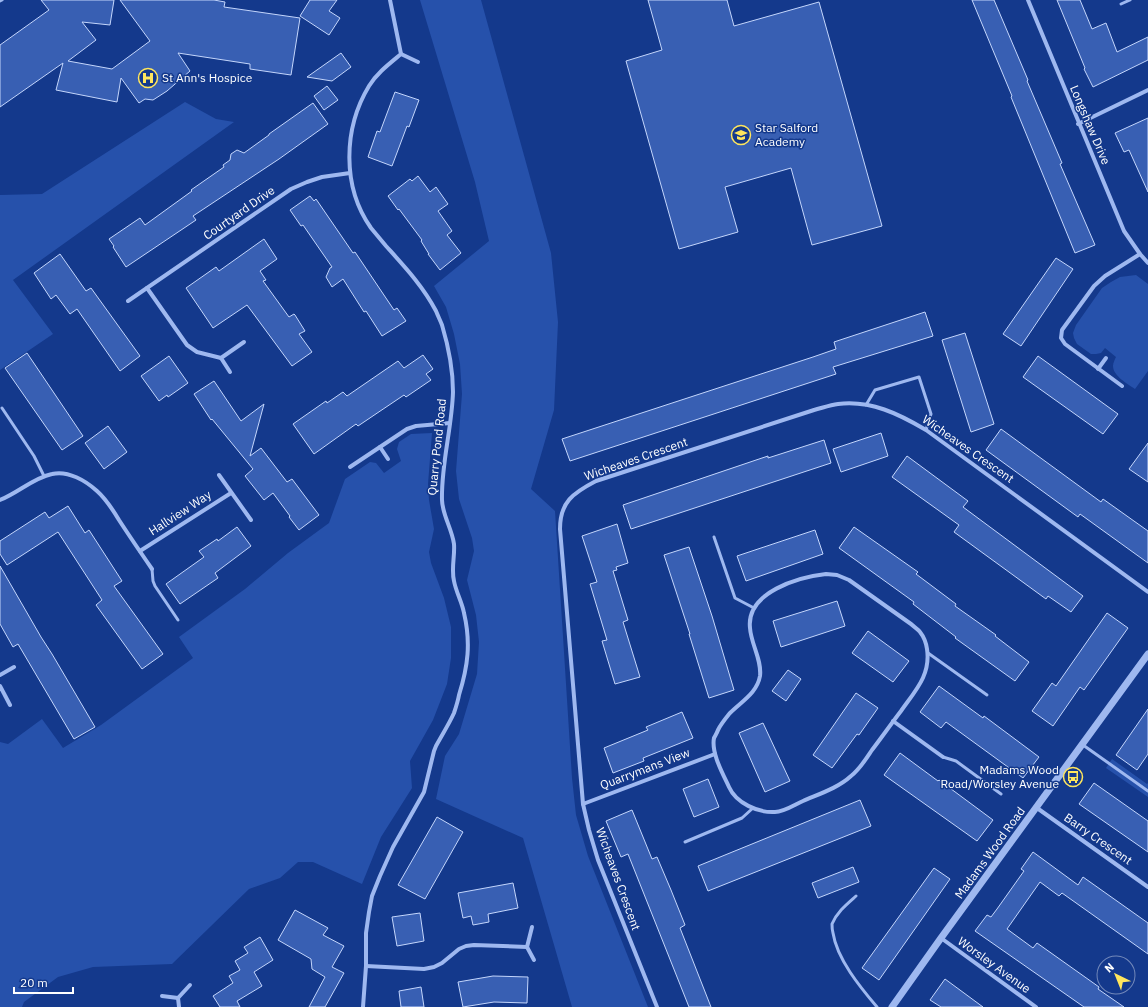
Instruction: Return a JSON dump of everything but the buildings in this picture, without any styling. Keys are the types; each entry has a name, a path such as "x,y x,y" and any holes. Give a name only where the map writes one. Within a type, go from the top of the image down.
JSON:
{"street":[{"path":"390,0 401,54 418,62"},
{"name":"Longshaw Drive","path":"1028,0 1078,124 1124,231 1148,263"},
{"name":"Quarry Pond Road","path":"362,1007 366,966 366,932 372,896 393,847 424,792 436,746 454,712 467,662 468,638 464,612 454,582 453,538 442,503 443,464 450,423 453,392 442,324 419,284 372,229 363,215 356,197 350,173 349,149 352,126 360,104 370,85 384,68 401,54"},
{"path":"1078,124 1148,90"},
{"name":"Courtyard Drive","path":"128,301 291,189 322,177 350,173"},
{"path":"1122,386 1065,344 1061,338 1062,330 1094,286 1105,276 1140,254"},
{"path":"147,288 187,345 197,352 221,358 230,372"},
{"path":"221,358 244,342"},
{"path":"1098,369 1106,358"},
{"name":"Wicheaves Crescent","path":"657,1007 598,860 583,804 560,529 562,511 575,494 584,487 596,481 814,410 837,404 853,403 866,405 882,408 898,414 926,430 1148,592"},
{"path":"350,467 407,429 416,426 450,423"},
{"path":"380,447 388,459"},
{"path":"0,500 44,476 53,473 72,475 97,491 108,504 152,569"},
{"name":"Hallview Way","path":"218,476 251,520"},
{"name":"Hallview Way","path":"140,551 231,492"},
{"path":"812,575 837,575 856,584 912,624 920,632 926,642 928,653 927,670 922,680 860,767 852,776 841,784 776,812 764,812 745,805 730,790 715,754 714,738 721,724 730,713 749,697 756,687 760,676 759,664 749,626 754,608 764,596 788,582 812,575"},
{"name":"Madams Wood Road","path":"892,1007 1148,654"},
{"path":"0,675 14,667"},
{"path":"0,686 10,705"},
{"path":"894,721 943,757"},
{"name":"Quarrymans View","path":"583,804 715,754"},
{"name":"Barry Crescent","path":"1037,808 1148,887"},
{"path":"532,928 527,947 534,960"},
{"name":"Worsley Avenue","path":"941,938 1036,1007"},
{"path":"366,966 424,969 434,967 442,963 459,949 474,944 527,947"},
{"path":"179,1007 178,998 190,985"},
{"path":"162,996 178,998"}],"lane":[{"path":"1121,4 1130,0"},
{"path":"866,405 875,390 919,376 931,414 926,430"},
{"path":"2,408 34,456 44,476"},
{"path":"714,537 735,598 754,608"},
{"path":"152,569 155,586 178,620"},
{"path":"928,653 987,695"},
{"path":"1083,745 1148,791"},
{"path":"943,757 956,761 1001,794"},
{"path":"685,842 742,818 752,808"},
{"path":"856,896 839,911 832,925 834,941 847,968 876,1007"}],"shaded area":[{"path":"420,0 481,0 551,253 558,322 554,410 531,489 555,511 572,778 576,815 588,856 648,1007 572,1007 523,838 436,799 445,756 459,734 477,674 479,642 476,615 467,580 474,551 472,538 459,499 456,471 462,394 460,364 454,334 446,307 434,286 489,241 475,182"},
{"path":"185,102 216,119 234,122 13,280 53,334 0,370 0,195 42,194"},
{"path":"1136,275 1148,284 1148,371 1135,389 1115,373 1113,366 1116,357 1105,348 1101,353 1091,354 1077,344 1073,333 1076,325 1102,288 1120,277"},
{"path":"432,433 428,484 434,529 429,552 431,563 444,598 451,627 451,658 447,684 433,720 410,761 412,788 381,837 362,884 313,862 298,862 280,878 249,889 172,964 93,967 58,977 24,1002 22,1007 0,1007 0,742 8,744 42,719 63,748 101,725 193,658 179,637 245,589 288,553 329,523 345,479 370,462 376,463 384,473 401,461 397,449 399,442 411,434"},
{"path":"1112,759 1147,784 1148,783 1148,797 1106,768"}],"place":[{"name":"St Ann's Hospice","path":"148,78"},
{"name":"Star Salford Academy","path":"741,135"},
{"name":"Madams Wood Road/Worsley Avenue","path":"1073,777"}]}
